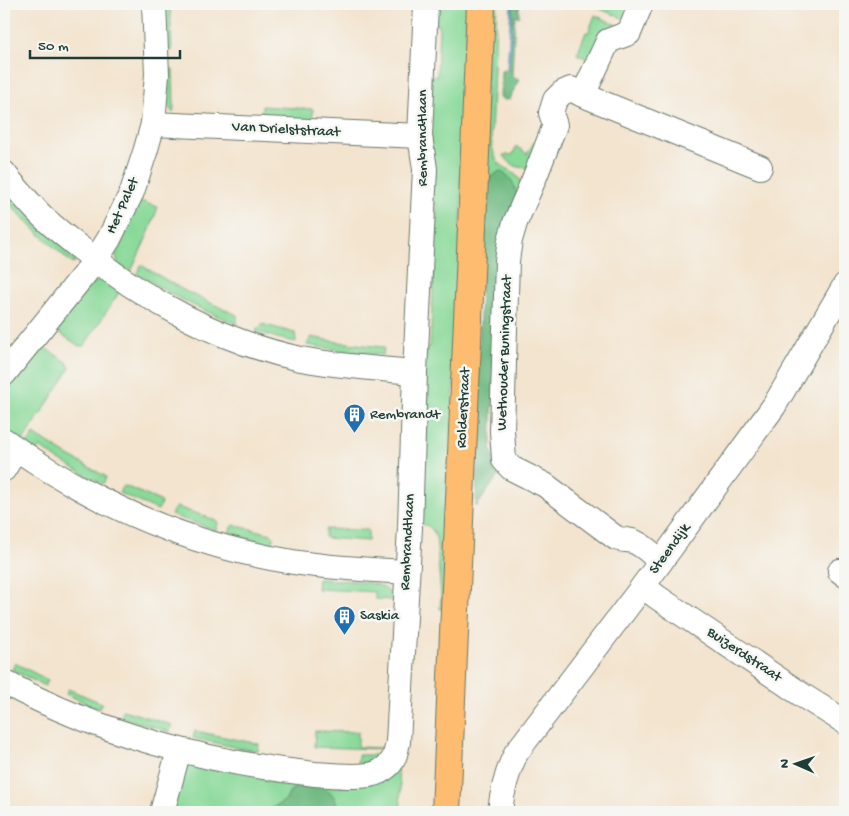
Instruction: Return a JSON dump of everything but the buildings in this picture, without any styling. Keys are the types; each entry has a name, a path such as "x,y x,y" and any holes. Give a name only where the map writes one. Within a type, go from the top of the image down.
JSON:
{"main road":[{"name":"Rolderstraat","path":"446,812 471,262 480,4"}],"street":[{"name":"Het Palet","path":"4,374 96,261 132,192 152,124 157,74 154,4"},
{"name":"Rembrandtlaan","path":"4,682 27,694 112,729 179,750 209,757 300,772 368,776 388,767 395,758 398,742 410,526 414,372 425,169 420,136 426,4"},
{"path":"583,95 608,42 629,32 641,4"},
{"name":"Wethouder Buningstraat","path":"661,561 640,545 616,538 545,485 511,468 504,460 502,431 507,261 510,240 515,223 555,125 552,113 554,100 562,93 571,89 760,168"},
{"name":"Van Drielststraat","path":"152,124 420,136"},
{"path":"4,173 37,212 96,261 159,303 202,325 266,350 301,359 414,372"},
{"name":"Steendijk","path":"500,812 505,781 516,753 644,586 774,406 845,285"},
{"path":"4,469 10,445 79,488 139,517 178,532 255,555 293,562 361,570 407,572"},
{"name":"Buizerdstraat","path":"644,586 657,597 845,722"},
{"path":"162,812 179,750"}],"green space":[{"path":"163,4 170,4 172,51 164,51"},
{"path":"434,4 467,4 460,262 443,609 440,609 441,596 436,537 430,528 421,524 427,393 421,393 424,347 430,347 437,205 430,204 430,77 437,76 439,25 433,24"},
{"path":"489,4 497,4 492,145 498,162 520,180 521,185 515,203 509,177 500,171 483,183"},
{"path":"513,4 519,4 519,17 515,15 512,76 519,79 510,99 504,100 500,97 501,71 509,69"},
{"path":"600,4 636,4 629,21 598,8"},
{"path":"595,15 621,27 589,60 577,54"},
{"path":"165,69 173,69 173,113 165,101"},
{"path":"262,106 313,109 312,124 261,121"},
{"path":"534,142 540,145 529,167 521,168 514,166 503,155 512,155 516,146 527,154"},
{"path":"500,171 509,177 517,194 498,260 491,450 501,472 476,507 483,183"},
{"path":"4,183 75,258 73,264 29,224 4,197"},
{"path":"137,200 158,207 130,274 118,263 115,252"},
{"path":"141,265 185,291 237,315 237,324 188,303 165,291 143,276 139,281 135,277"},
{"path":"105,280 122,288 84,346 79,346 52,328 88,285"},
{"path":"262,324 295,333 296,342 256,331"},
{"path":"311,337 384,347 383,355 307,345"},
{"path":"39,344 67,362 70,368 22,443 4,431 4,387"},
{"path":"34,434 105,476 103,484 57,459 40,447 36,452 26,446"},
{"path":"125,486 160,501 161,504 158,510 119,493 122,487"},
{"path":"177,507 216,520 218,523 216,530 171,515"},
{"path":"233,525 272,534 274,537 272,544 229,533"},
{"path":"325,529 368,530 368,541 325,538"},
{"path":"318,579 354,581 381,586 390,594 391,600 375,599 375,592 317,589"},
{"path":"15,663 48,680 45,686 12,670"},
{"path":"68,689 102,703 99,709 66,694"},
{"path":"123,710 172,725 170,732 121,717"},
{"path":"195,731 259,744 258,751 193,738"},
{"path":"315,731 358,732 358,747 383,749 314,747"},
{"path":"358,755 389,755 357,769"},
{"path":"190,763 397,769 400,785 401,812 338,812 338,805 320,785 303,785 291,790 286,800 266,812 168,812 186,765"},
{"path":"303,785 320,785 328,790 336,800 338,812 266,812 286,800 291,790"}],"water":[{"path":"511,4 513,4 509,69 507,69"}],"place":[{"name":"Rembrandt","path":"354,434"},
{"name":"Saskia","path":"344,635"}]}
